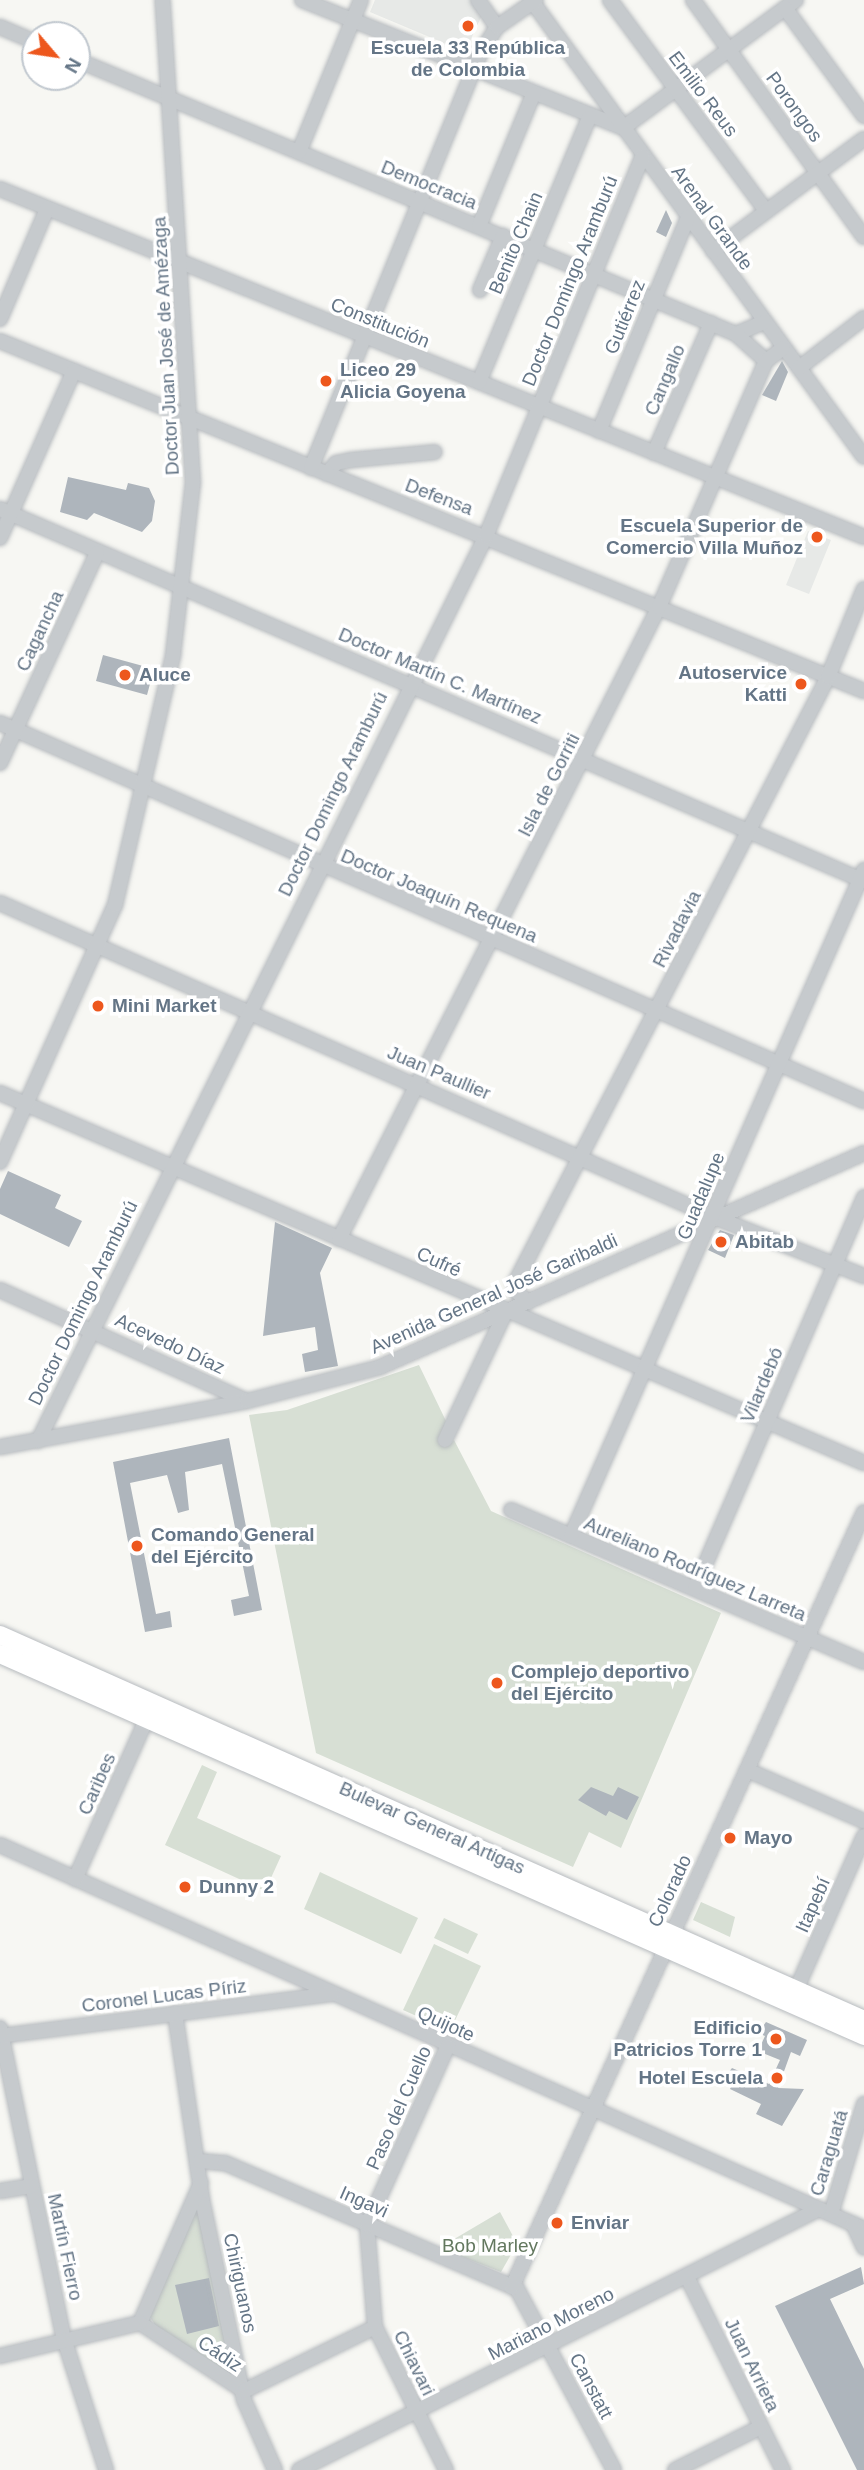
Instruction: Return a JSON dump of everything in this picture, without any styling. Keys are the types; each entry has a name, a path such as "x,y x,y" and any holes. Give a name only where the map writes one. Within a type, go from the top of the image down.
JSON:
{"main road":[{"name":"Bulevar General Artigas","path":"0,1635 150,1711 669,1941 864,2036"},
{"name":"Bulevar General Artigas","path":"0,1654 150,1711"},
{"name":"Bulevar General Artigas","path":"669,1941 796,1990 864,2020"}],"street":[{"name":"Doctor Juan José de Amézaga","path":"0,1162 99,948 145,788 181,589 193,483 192,419 163,0"},
{"path":"302,0 589,118 623,128 790,4 864,116"},
{"path":"299,152 361,0"},
{"path":"478,0 497,27"},
{"name":"Emilio Reus","path":"610,0 766,211"},
{"name":"Porongos","path":"693,0 864,237"},
{"path":"311,468 472,71 497,27 533,1"},
{"name":"Arenal Grande","path":"533,1 864,457"},
{"path":"0,27 21,36"},
{"name":"Democracia","path":"91,66 736,334 766,361"},
{"path":"479,226 533,95"},
{"name":"Benito Chain","path":"479,382 589,118"},
{"path":"713,251 864,139"},
{"name":"Doctor Domingo Aramburú","path":"38,1441 408,685 486,536 643,156"},
{"name":"Constitución","path":"0,189 363,338 864,537"},
{"path":"0,319 47,209"},
{"name":"Gutiérrez","path":"599,431 688,217"},
{"path":"480,290 503,236"},
{"path":"799,368 864,318"},
{"path":"736,334 764,322"},
{"name":"Cangallo","path":"654,453 710,323"},
{"name":"Defensa","path":"0,341 864,691"},
{"name":"Isla de Gorriti","path":"339,1239 493,940 659,607 712,477 766,361 783,348"},
{"path":"0,538 5,511 74,371"},
{"path":"327,474 336,463 435,452"},
{"name":"Doctor Martín C. Martínez","path":"5,511 181,589 863,877"},
{"name":"Cagancha","path":"0,763 97,553"},
{"name":"Rivadavia","path":"488,1304 503,1299 515,1283 828,677 864,589"},
{"name":"Doctor Joaquín Requena","path":"0,723 864,1101"},
{"name":"Guadalupe","path":"570,1536 863,877"},
{"name":"Juan Paullier","path":"0,903 418,1084 714,1217 864,1276"},
{"name":"Cufré","path":"0,1093 506,1312 645,1368 864,1463"},
{"name":"Avenida General José Garibaldi","path":"1,1446 247,1401 380,1367 714,1217 864,1153"},
{"name":"Vilardebó","path":"695,1588 864,1197"},
{"path":"515,1283 517,1292 528,1302"},
{"name":"Acevedo Díaz","path":"0,1290 92,1329 247,1401"},
{"path":"445,1440 488,1342 506,1312"},
{"path":"472,1327 488,1342"},
{"name":"Aureliano Rodríguez Larreta","path":"511,1510 864,1662"},
{"name":"Colorado","path":"512,2287 864,1512"},
{"name":"Caribes","path":"75,1879 150,1711"},
{"path":"747,1770 864,1821"},
{"name":"Itapebí","path":"796,1990 864,1836"},
{"name":"Quijote","path":"0,1845 7,1852 75,1879 858,2226"},
{"name":"Coronel Lucas Píriz","path":"1,2034 332,1994"},
{"name":"Chiriguanos","path":"175,2013 202,2182 244,2392"},
{"name":"Martín Fierro","path":"1,2034 64,2339 106,2470"},
{"name":"Paso del Cuello","path":"367,2225 448,2046"},
{"name":"Caraguatá","path":"825,2212 864,2104"},
{"name":"Ingavi","path":"200,2161 225,2163 512,2287"},
{"name":"Chiriguanos","path":"140,2323 202,2182"},
{"path":"0,2191 32,2186"},
{"name":"Mariano Moreno","path":"299,2470 687,2277 825,2212"},
{"name":"Chiavari","path":"367,2225 375,2327 446,2470"},
{"path":"858,2226 864,2248"},
{"name":"Juan Arrieta","path":"687,2277 783,2470"},
{"name":"Canstatt","path":"512,2287 526,2297 548,2347 614,2470"},
{"path":"0,2356 140,2323"},
{"name":"Cádiz","path":"140,2323 244,2392 275,2470"},
{"path":"244,2392 375,2327"},
{"path":"675,2470 761,2427"}],"shaded area":[{"path":"375,0 471,0 482,15 465,52 370,12"},
{"path":"808,531 831,540 809,594 786,585"}],"green space":[{"name":"Complejo deportivo del Ejército","path":"419,1365 446,1421 439,1443 449,1445 454,1440 491,1511 721,1613 621,1848 589,1832 573,1867 316,1753 249,1415 287,1410"},
{"path":"202,1765 217,1772 197,1818 281,1856 265,1891 165,1845"},
{"path":"320,1872 418,1918 401,1954 304,1909"},
{"path":"701,1902 735,1917 730,1937 693,1920"},
{"path":"444,1918 478,1934 468,1954 434,1938"},
{"path":"434,1944 481,1966 450,2031 403,2010"},
{"path":"196,2210 199,2211 236,2379 157,2328 150,2317"},
{"name":"Bob Marley","path":"500,2212 514,2238 520,2239 501,2272 439,2248"}],"building":[{"path":"666,210 672,223 666,237 656,232"},
{"path":"782,361 788,372 776,401 762,395"},
{"path":"68,477 126,490 128,483 149,488 155,501 152,521 142,532 94,513 87,520 60,512"},
{"name":"Aluce","path":"103,655 154,669 147,695 96,681"},
{"path":"8,1171 61,1195 55,1208 82,1221 69,1247 0,1214 0,1189"},
{"path":"275,1222 332,1248 320,1273 338,1366 305,1372 302,1354 318,1350 315,1327 263,1336"},
{"name":"Abitab","path":"720,1230 734,1235 725,1258 708,1250"},
{"name":"Comando General del Ejército","path":"229,1438 262,1610 234,1616 231,1600 249,1596 222,1464 185,1472 189,1510 178,1513 167,1475 130,1483 156,1614 170,1611 172,1627 145,1632 113,1462"},
{"path":"591,1787 613,1796 618,1787 639,1797 627,1820 609,1811 606,1816 578,1800"},
{"path":"766,2022 807,2040 800,2056 791,2052 778,2088 804,2089 782,2126 756,2114 761,2104 730,2089 734,2080 726,2076 732,2068 769,2084 780,2060 758,2051 765,2036 758,2033"},
{"path":"861,2267 864,2284 830,2299 864,2369 864,2470 857,2470 775,2306"},
{"path":"209,2278 219,2326 187,2334 175,2285"}],"place":[{"name":"Escuela 33 República de Colombia","path":"468,26"},
{"name":"Liceo 29 Alicia Goyena","path":"326,381"},
{"name":"Escuela Superior de Comercio Villa Muñoz","path":"817,537"},
{"name":"Aluce","path":"125,675"},
{"name":"Autoservice Katti","path":"801,684"},
{"name":"Mini Market","path":"98,1006"},
{"name":"Abitab","path":"721,1242"},
{"name":"Comando General del Ejército","path":"137,1546"},
{"name":"Complejo deportivo del Ejército","path":"497,1683"},
{"name":"Mayo","path":"730,1838"},
{"name":"Dunny 2","path":"185,1887"},
{"name":"Edificio Patricios Torre 1","path":"776,2039"},
{"name":"Hotel Escuela","path":"777,2078"},
{"name":"Enviar","path":"557,2223"}]}
